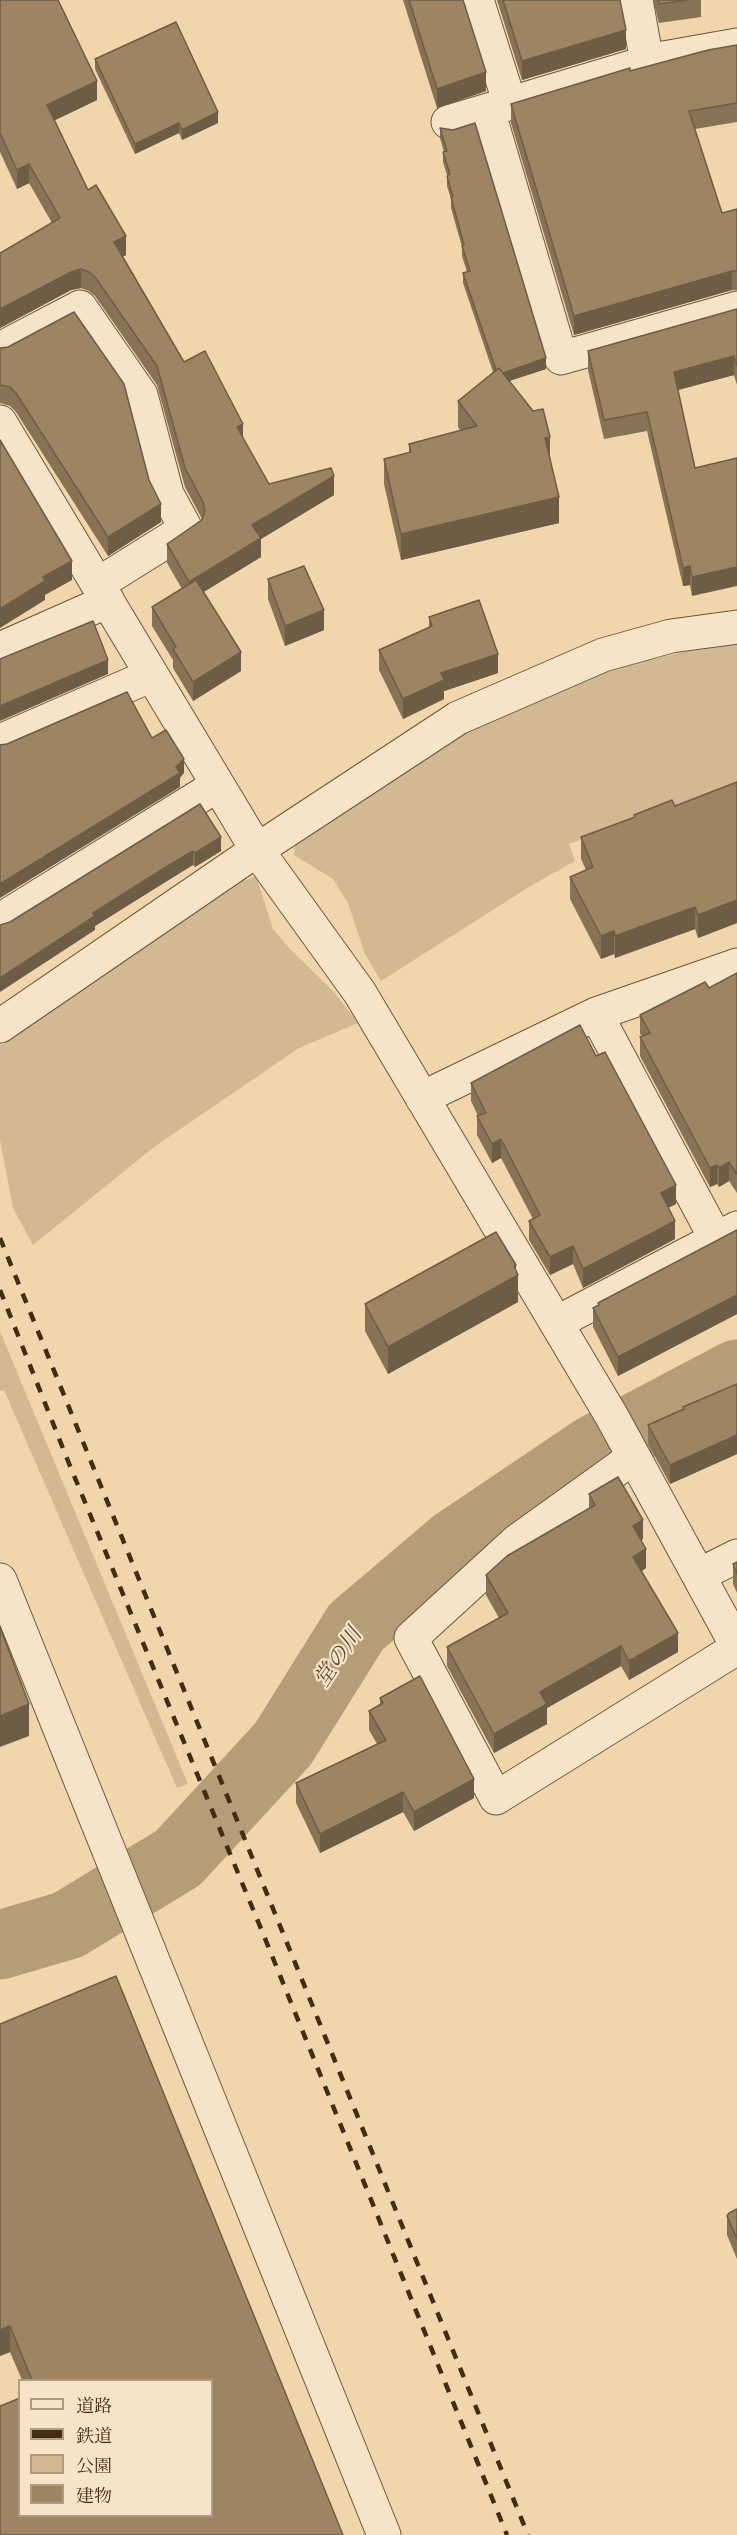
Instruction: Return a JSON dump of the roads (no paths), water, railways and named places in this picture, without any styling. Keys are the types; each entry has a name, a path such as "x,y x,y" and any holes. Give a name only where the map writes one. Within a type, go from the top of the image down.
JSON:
{"street":[{"path":"477,0 499,107 561,358 737,308"},
{"path":"636,0 647,62"},
{"path":"448,122 647,62 737,45"},
{"path":"0,349 80,307 141,395 167,494 186,529 103,593 0,649"},
{"path":"0,422 257,850 360,993 611,1415 699,1575 737,1647 496,1798 411,1638 517,1541 634,1457"},
{"path":"0,1026 257,850 458,718 603,654 671,636 737,627"},
{"path":"0,741 152,675"},
{"path":"0,920 218,785"},
{"path":"422,1098 596,1014 737,965"},
{"path":"555,1323 726,1234 596,1014"},
{"path":"699,1575 737,1557"},
{"path":"0,1580 384,2535"}],"waterway":[{"name":"堂の川","path":"0,1945 68,1925 178,1858 283,1744 356,1627 455,1543 593,1450 737,1374"}],"railway":[{"path":"0,1238 528,2535"},
{"path":"0,1290 507,2535"}]}
